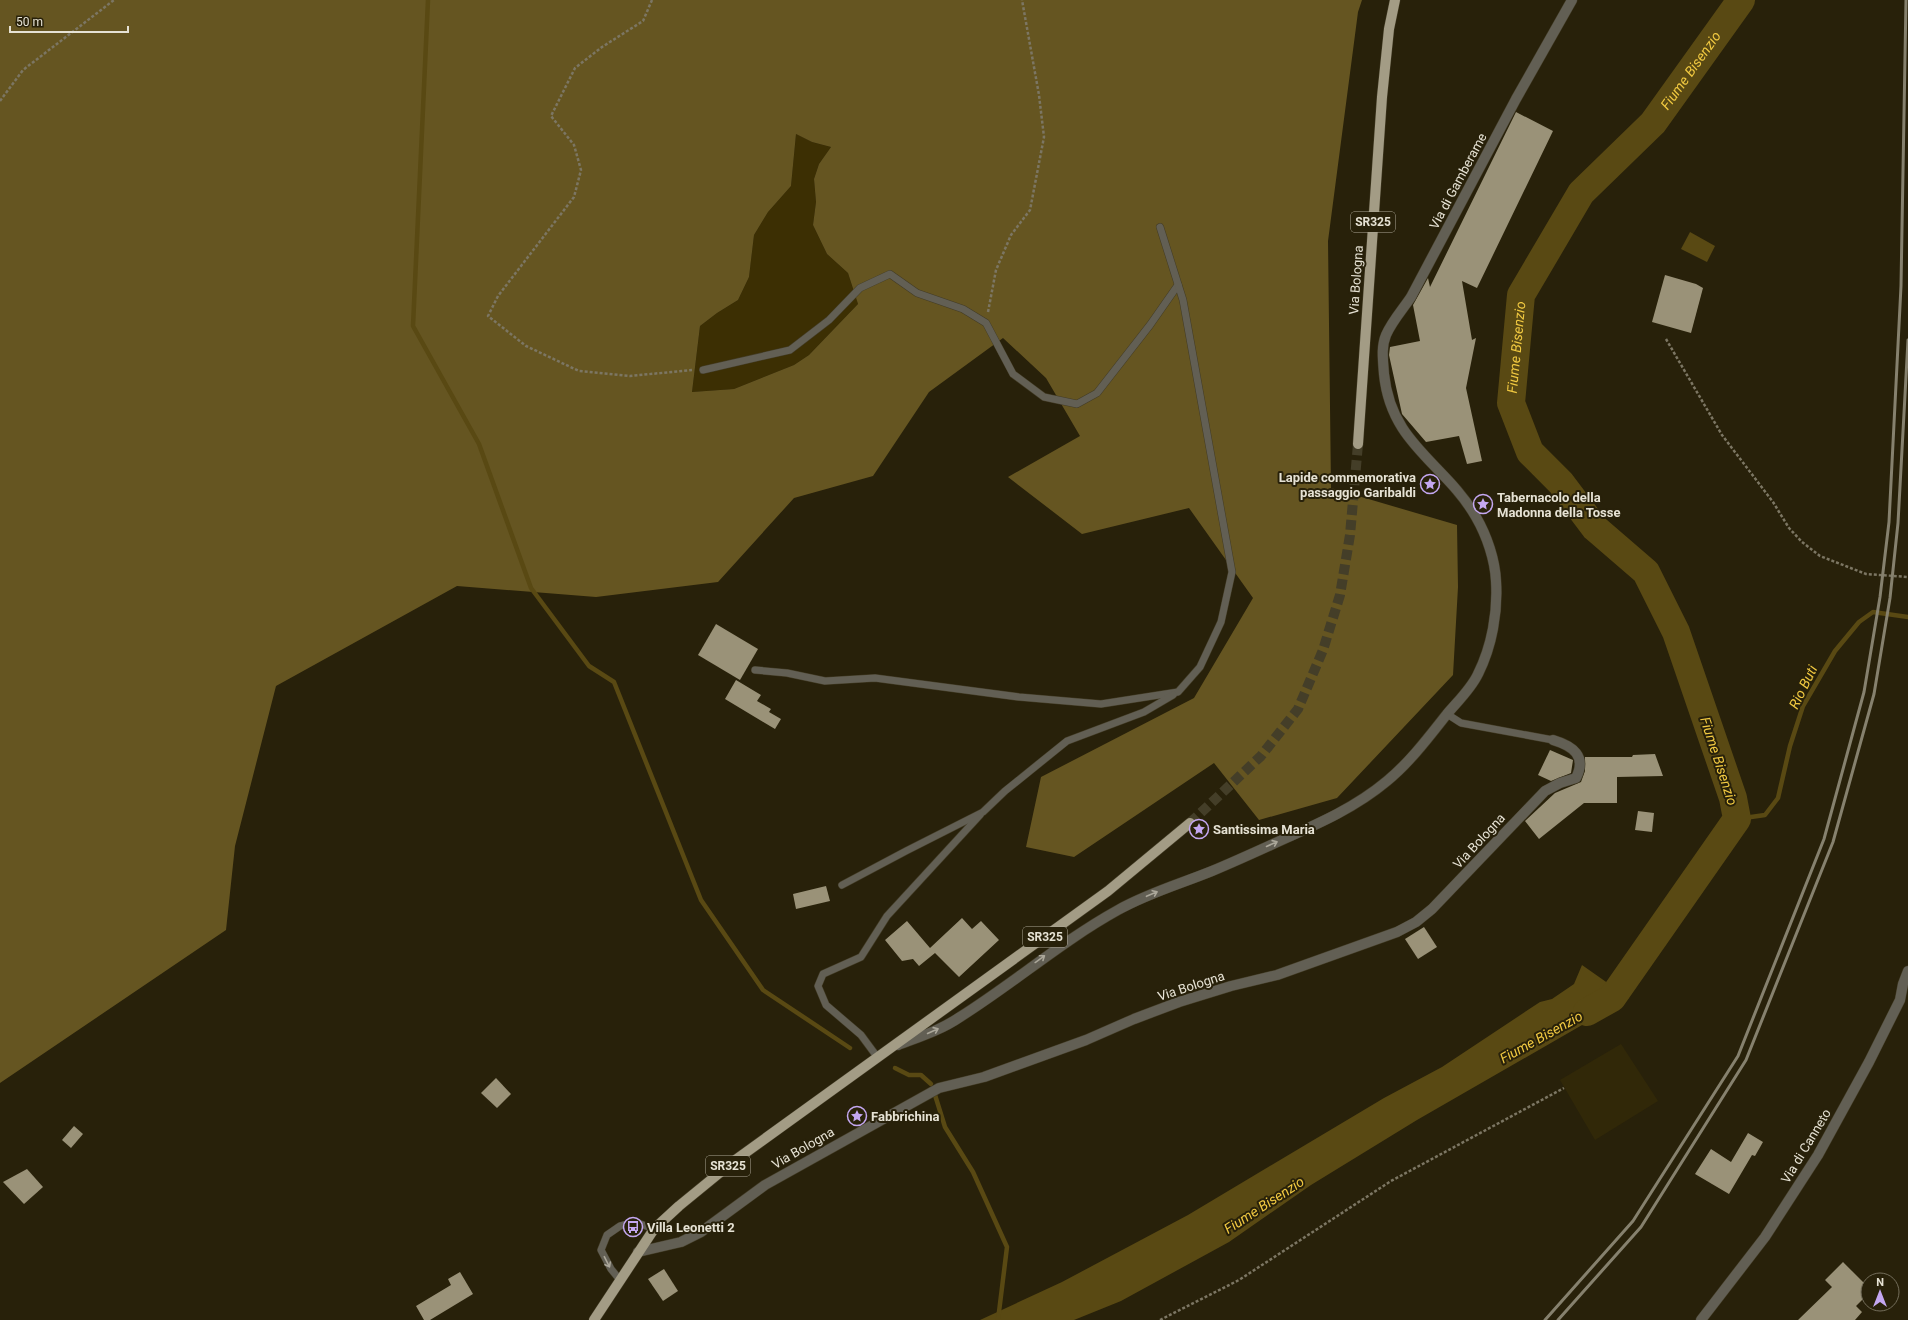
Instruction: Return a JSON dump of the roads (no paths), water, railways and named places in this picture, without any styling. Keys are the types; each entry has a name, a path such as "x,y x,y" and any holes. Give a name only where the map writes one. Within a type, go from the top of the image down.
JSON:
{"main road":[{"name":"Via Bologna","path":"1358,444 1382,97 1389,29 1395,0"},
{"name":"Via Bologna","path":"594,1320 654,1229 734,1160 878,1058 1108,891 1190,823"}],"street":[{"name":"Via di Gamberame","path":"1384,377 1383,347 1390,328 1411,297 1516,99 1572,0"},
{"name":"Via Bologna","path":"896,1045 933,1032 959,1018 1055,949 1090,926 1122,908 1154,893 1211,871 1330,819 1363,799 1388,780 1415,754 1477,676 1489,645 1496,613 1496,580 1488,542 1476,516 1459,493 1405,434 1392,409 1384,377"},
{"name":"Via Bologna","path":"638,1252 681,1242 701,1232 766,1185 939,1088 984,1077 1086,1040 1179,1002 1231,986 1277,975 1331,957 1397,932 1416,922 1447,895 1545,791 1560,783 1576,778 1581,765 1579,756 1572,749 1553,740"},
{"name":"Via di Canneto","path":"1701,1320 1765,1236 1818,1155 1869,1062 1900,1000 1903,984 1908,971"}],"lane":[{"path":"878,1058 861,1035 826,1005 818,986 823,974 861,958 887,916 983,812 1005,791 1067,741 1144,712 1178,692 1200,667 1221,622 1232,572 1183,300 1160,227"},
{"path":"703,370 790,350 829,320 860,288 890,274 917,293 963,309 986,323 1013,374 1044,397 1077,404 1097,393 1150,325 1178,285"},
{"path":"755,670 787,673 825,681 875,678 1019,697 1101,704 1178,692"},
{"name":"Via Bologna","path":"1447,714 1461,723 1553,740"},
{"path":"842,885 983,812"},
{"path":"620,1280 611,1269 601,1250 607,1235 620,1226 635,1222 654,1229"}],"water":[{"path":"1690,232 1715,246 1707,262 1681,249"},
{"path":"1582,965 1629,998 1417,1120 1311,1185 1229,1242 1121,1301 1074,1320 980,1320 1062,1282 1188,1215 1384,1098 1442,1067 1540,1002 1552,999 1574,984"}],"waterway":[{"path":"428,0 413,326 479,444 531,588 589,666 614,682 701,900 763,990 850,1048"},
{"name":"Fiume Bisenzio","path":"1587,1012 1612,998 1737,819 1733,798 1676,632 1646,572 1595,528 1561,483 1530,452 1511,403 1521,295 1581,193 1653,123 1741,0"},
{"name":"Rio Buti","path":"1737,819 1765,815 1778,798 1790,746 1803,706 1835,651 1859,622 1873,612 1908,617"},
{"path":"895,1068 909,1075 921,1075 931,1084"},
{"path":"935,1095 945,1127 973,1172 1007,1247 998,1320"}],"tunnel":[{"path":"1190,823 1261,756 1298,709 1323,650 1340,595 1350,535 1358,444"}],"railway":[{"path":"1545,1320 1633,1221 1738,1056 1824,839 1864,692 1880,597 1889,522 1901,286 1906,0"},
{"path":"1558,1320 1641,1227 1746,1060 1833,842 1874,694 1890,598 1898,523 1908,340"}],"place":[{"name":"Lapide commemorativa passaggio Garibaldi","path":"1430,484"},
{"name":"Tabernacolo della Madonna della Tosse","path":"1483,504"},
{"name":"Santissima Maria","path":"1199,829"},
{"name":"Fabbrichina","path":"857,1116"},
{"name":"Villa Leonetti 2","path":"633,1227"}]}
